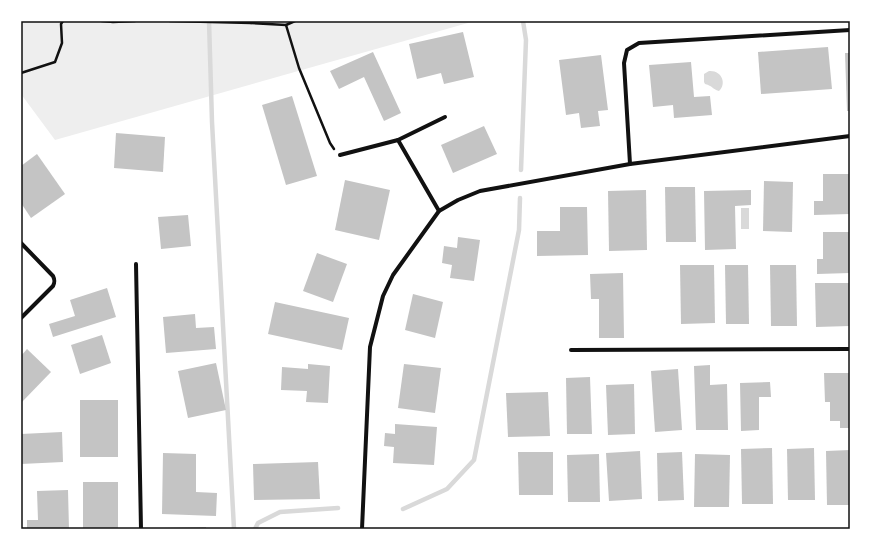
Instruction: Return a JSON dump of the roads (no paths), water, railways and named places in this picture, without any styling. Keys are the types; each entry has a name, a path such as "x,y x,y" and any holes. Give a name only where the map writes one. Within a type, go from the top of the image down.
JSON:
{"street":[{"path":"630,164 624,63 628,50 639,43 850,30"},
{"path":"340,155 398,140 445,117"},
{"path":"362,529 370,347 383,296 393,275 440,212 458,200 480,191 630,164 850,136"},
{"path":"398,140 440,212"},
{"path":"21,243 55,279 53,286 21,318"},
{"path":"136,264 141,529"},
{"path":"571,350 850,349"}],"waterway":[{"path":"209,21 212,122 234,529"},
{"path":"521,170 526,40 523,21"},
{"path":"403,509 447,489 474,460 519,230 520,198"},
{"path":"255,529 258,523 280,512 338,508"}]}
